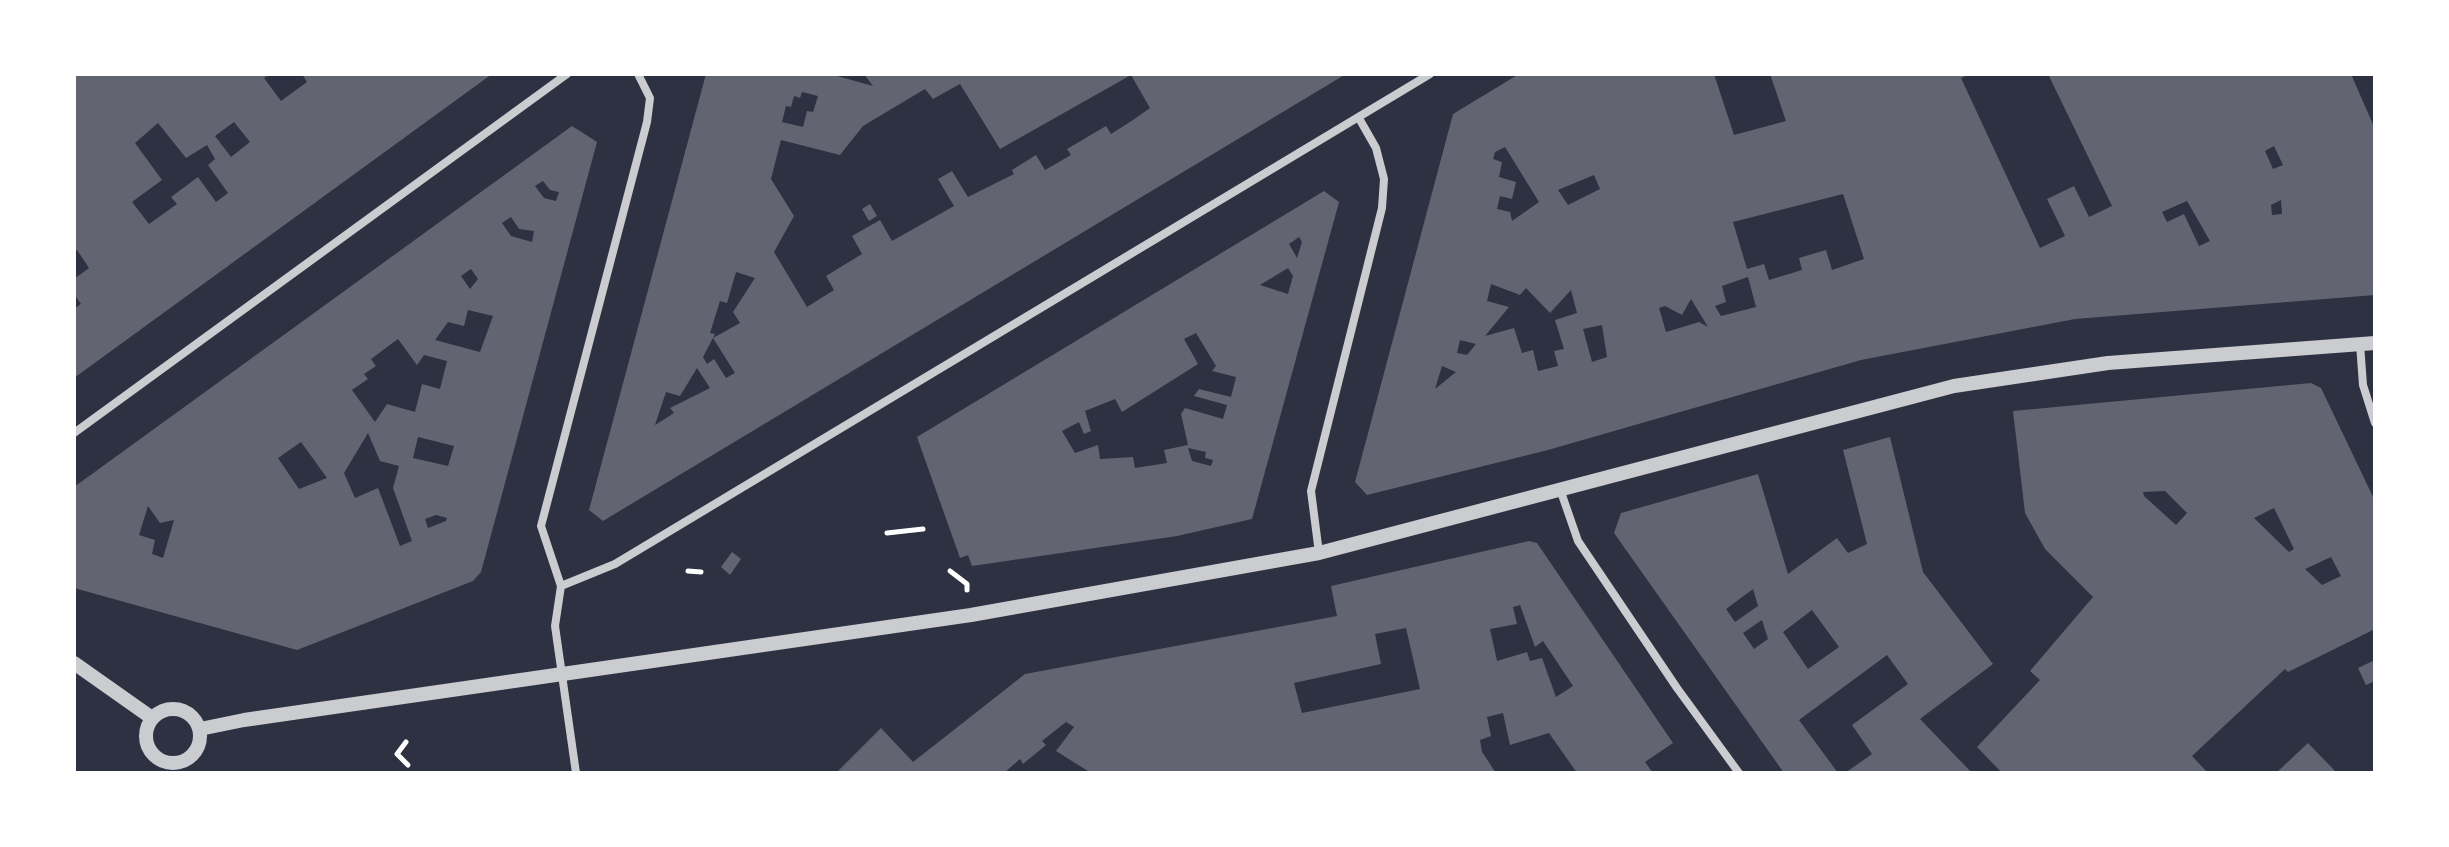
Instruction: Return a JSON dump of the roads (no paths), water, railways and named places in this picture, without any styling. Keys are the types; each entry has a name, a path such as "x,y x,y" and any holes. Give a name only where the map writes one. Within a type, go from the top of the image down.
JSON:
{"street":[{"path":"74,433 567,74"},
{"path":"576,773 555,626 561,586 541,526 647,122 650,98 638,74"},
{"path":"561,586 615,564 1360,120 1430,74"},
{"path":"1319,553 1311,491 1382,208 1384,179 1376,148 1360,120"},
{"path":"200,729 244,720 971,615 1319,553 1561,492 1954,386 2108,363 2367,343 2363,385 2375,423"},
{"path":"1561,492 1578,541 1677,688 1739,773"},
{"path":"74,663 152,718"},
{"path":"169,709 180,709 196,720 200,729 201,739 192,756 162,767 146,739 152,718 169,709"}]}
